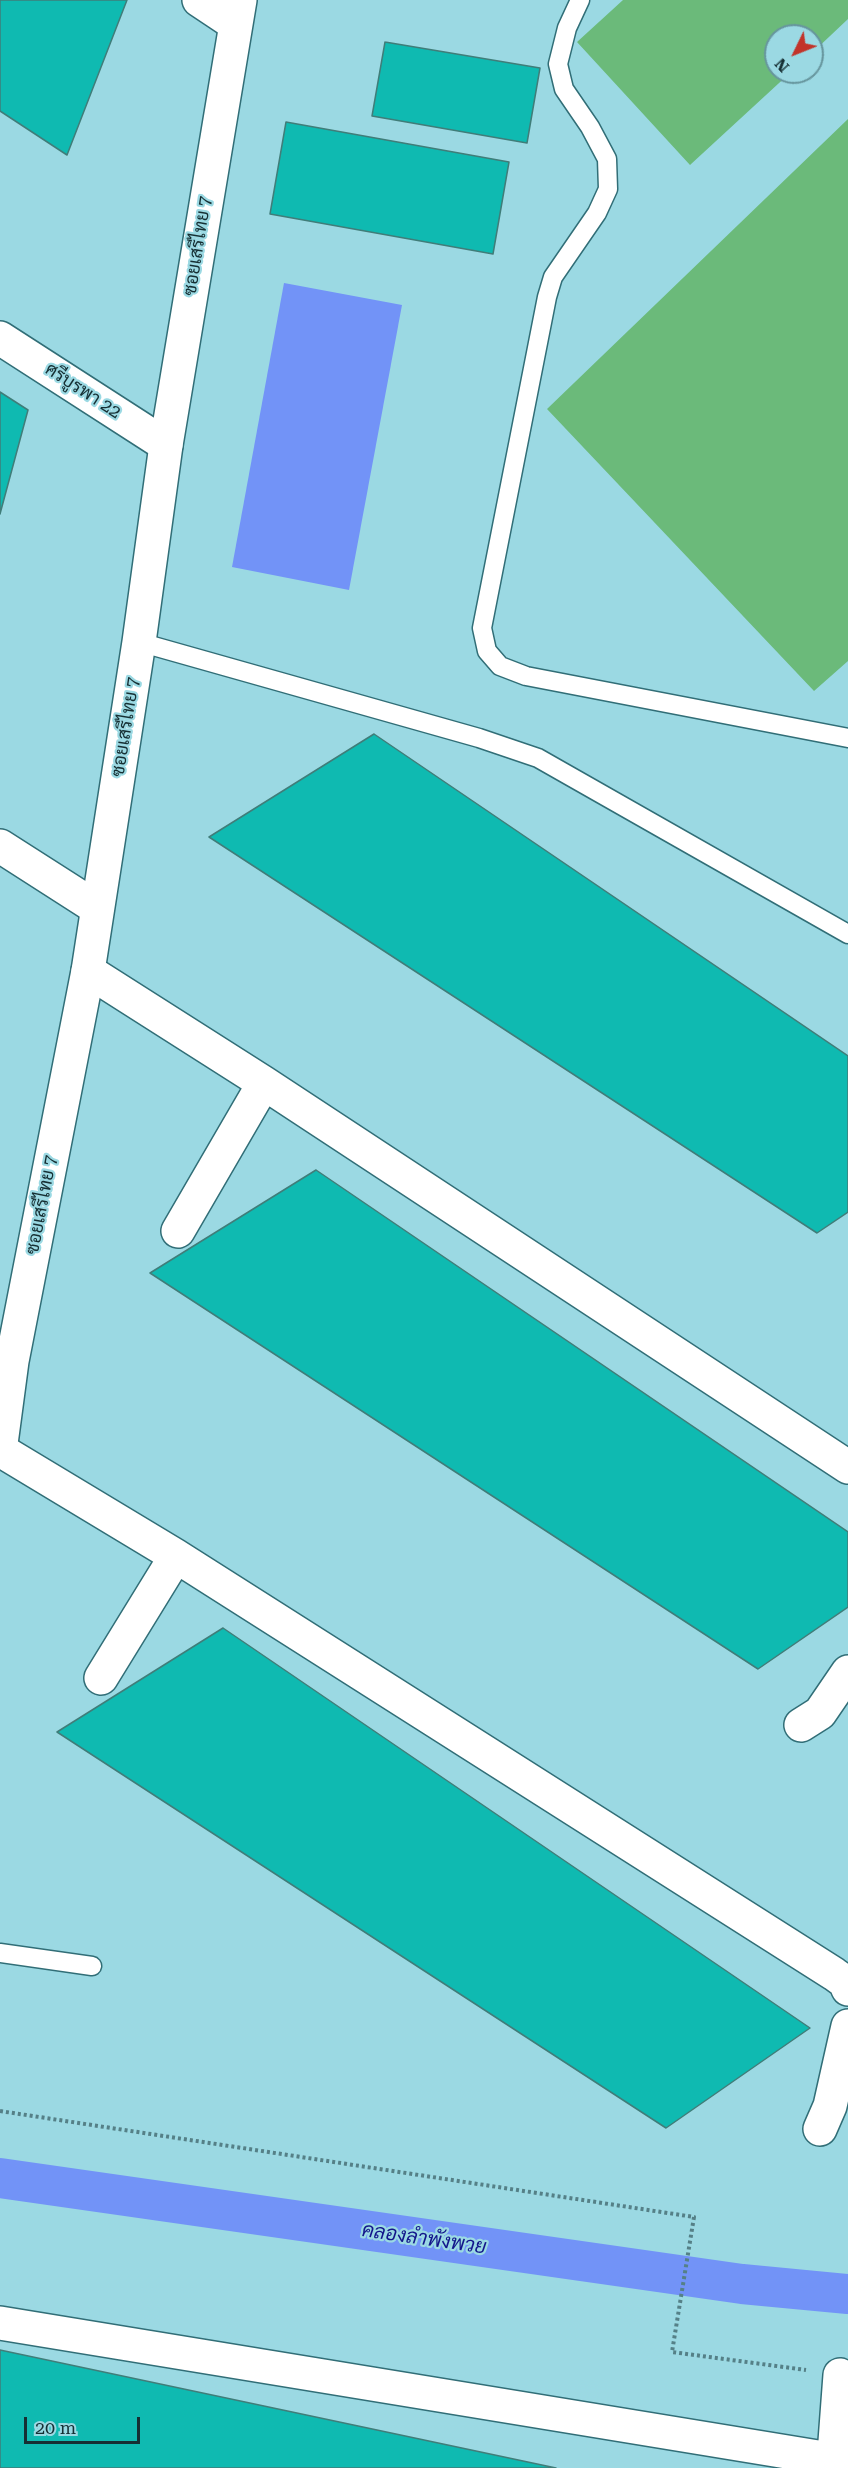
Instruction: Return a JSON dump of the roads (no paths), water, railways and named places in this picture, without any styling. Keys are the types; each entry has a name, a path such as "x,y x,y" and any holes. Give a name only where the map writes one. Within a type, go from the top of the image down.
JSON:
{"street":[{"path":"199,0 238,12"},
{"name":"ซอยเสรีไทย 7","path":"0,1451 6,1356 88,971 139,642 165,445 238,12"},
{"name":"ศรีบูรพา 22","path":"0,338 165,445"},
{"path":"0,846 97,908"},
{"path":"88,971 264,1083 848,1467"},
{"path":"178,1230 264,1083"},
{"path":"0,1451 176,1556 834,1974 845,1982 848,1989"},
{"path":"101,1678 176,1556"},
{"path":"801,1725 820,1713 848,1672"},
{"path":"820,2129 830,2106 848,2026"},
{"path":"0,2323 839,2463 840,2374"}],"lane":[{"path":"580,0 567,28 558,64 564,89 607,159 608,189 597,213 554,277 547,297 482,628 487,651 500,666 526,676 848,738"},
{"path":"139,642 479,738 538,758 848,934"},
{"path":"0,1953 92,1966"}],"water":[{"path":"284,283 402,305 349,590 232,567"}],"waterway":[{"name":"คลองลำพังพวย","path":"0,2178 742,2284 848,2294"}]}
